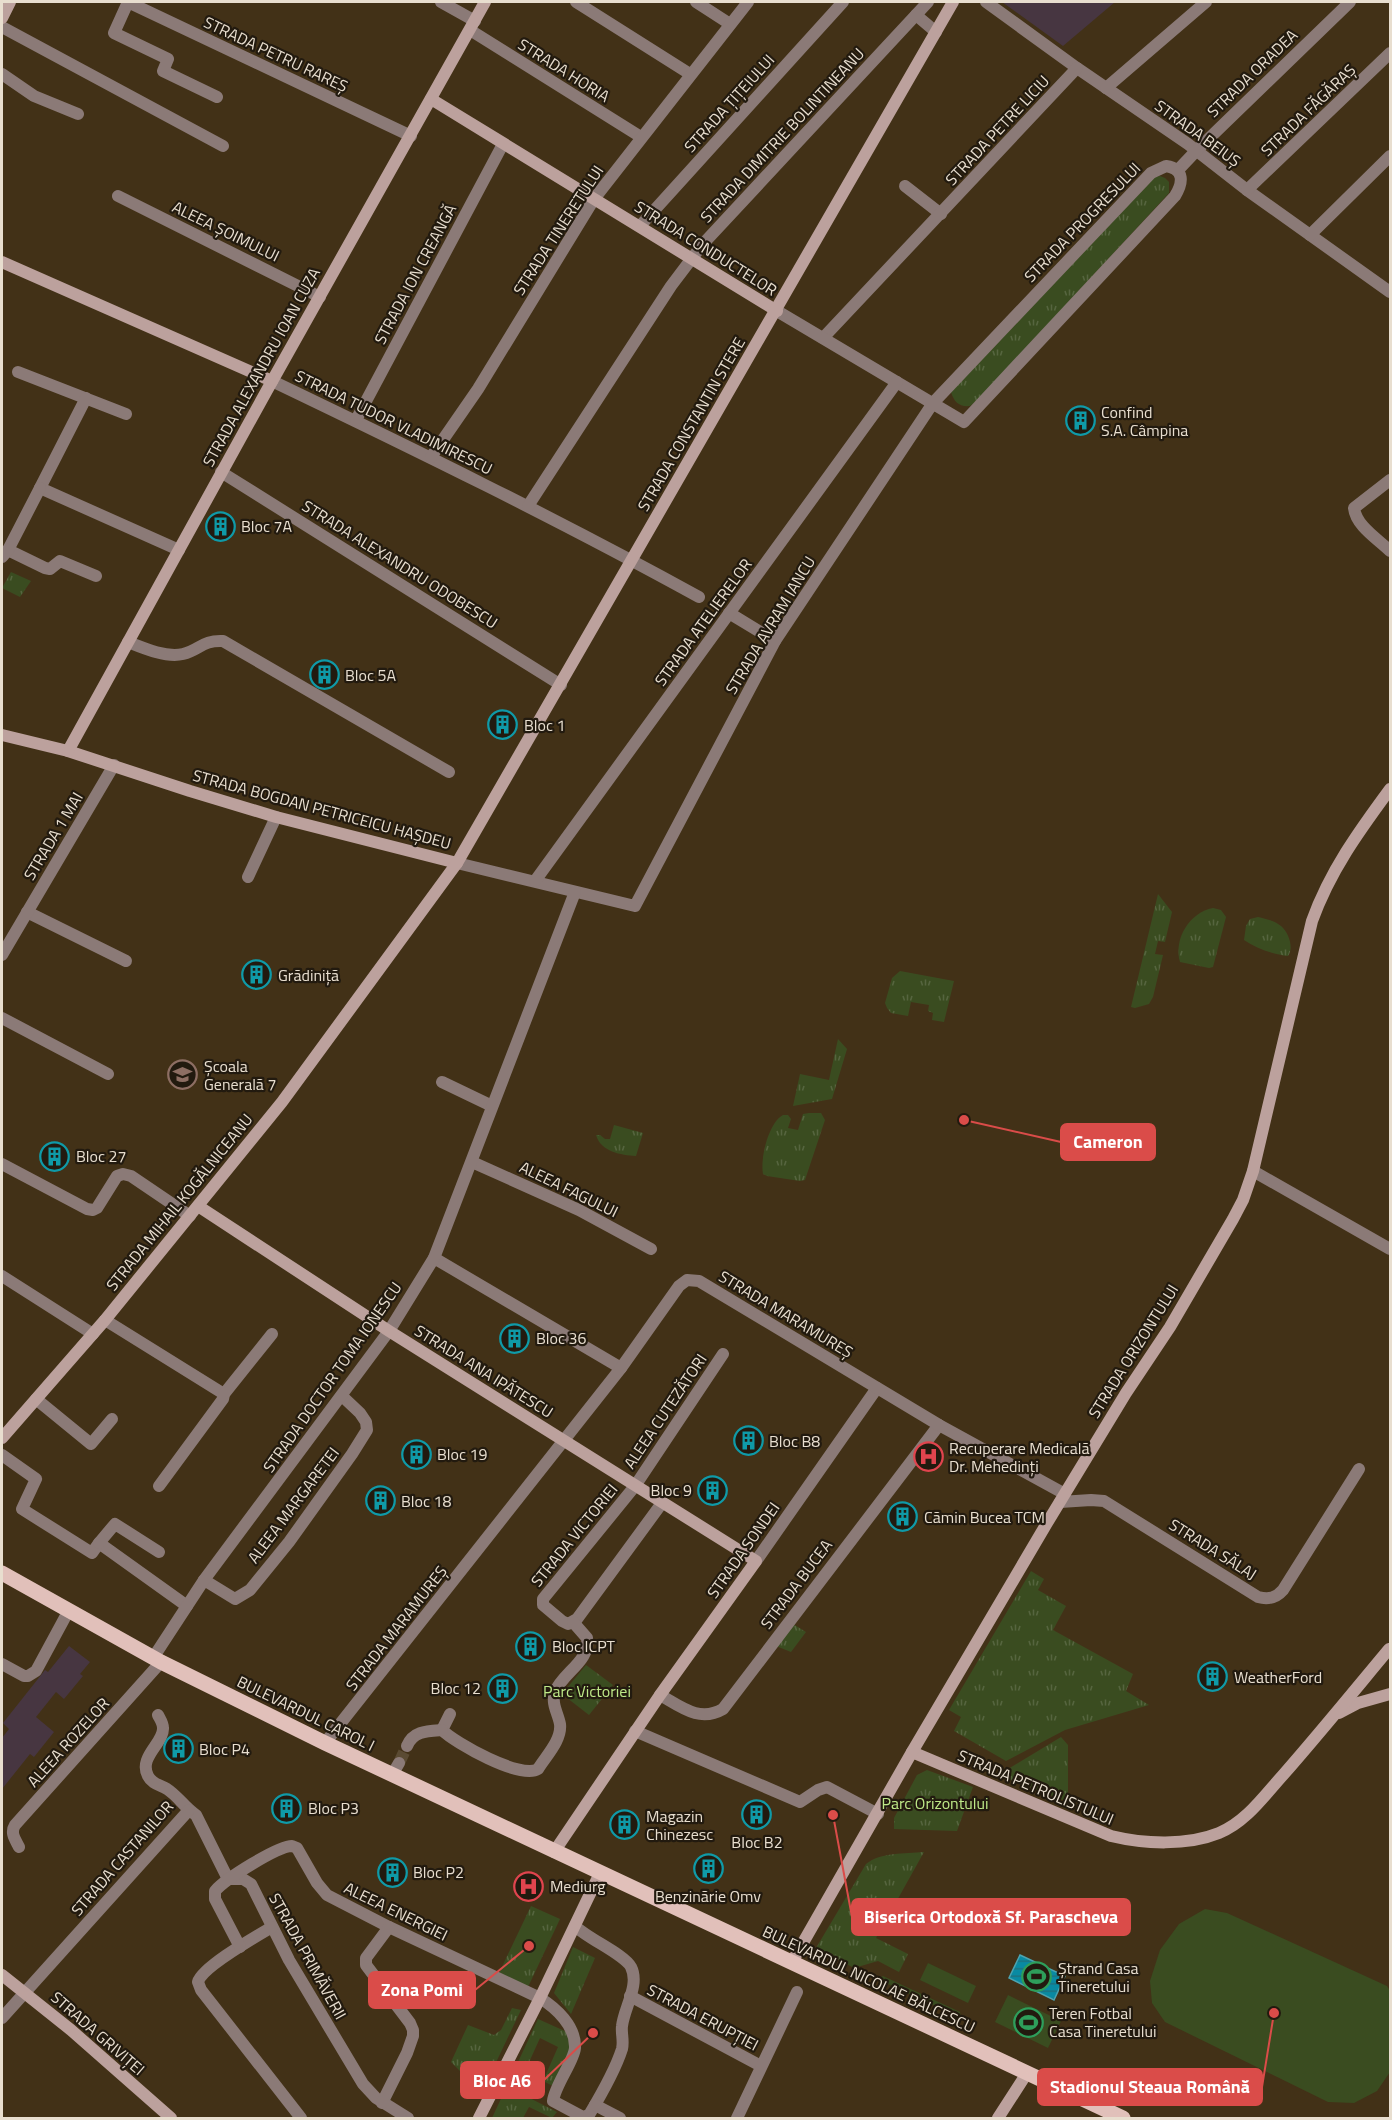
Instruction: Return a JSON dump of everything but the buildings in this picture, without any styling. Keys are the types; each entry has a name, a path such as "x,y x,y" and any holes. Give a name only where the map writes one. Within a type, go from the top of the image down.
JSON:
{"main road":[{"name":"BULEVARDUL CAROL I","path":"2,1574 157,1660 326,1743 396,1769 554,1852 600,1873"},
{"name":"BULEVARDUL NICOLAE BĂLCESCU","path":"600,1873 1123,2118"}],"street":[{"path":"2,18 10,2"},
{"path":"128,2 114,33 168,60 163,71 217,97"},
{"name":"STRADA PETRU RAREȘ","path":"128,2 411,136"},
{"name":"STRADA HORIA","path":"441,2 641,137"},
{"name":"STRADA ALEXANDRU IOAN CUZA","path":"68,751 221,472 485,2"},
{"path":"576,2 690,74"},
{"path":"696,2 730,24"},
{"name":"STRADA TINERETULUI","path":"431,457 478,389 594,199 748,2"},
{"name":"STRADA ȚIȚEIULUI","path":"640,226 843,2"},
{"name":"STRADA DIMITRIE BOLINTINEANU","path":"528,506 671,286 692,258 715,230 928,2"},
{"name":"STRADA CONSTANTIN STERE","path":"457,863 953,2"},
{"name":"STRADA BEIUȘ","path":"986,2 1390,292"},
{"path":"1106,88 1206,2"},
{"name":"STRADA ORADEA","path":"1178,170 1350,2"},
{"path":"916,15 936,32"},
{"path":"2,27 223,146"},
{"name":"STRADA FĂGĂRAȘ","path":"1247,190 1390,53"},
{"name":"STRADA PETRE LICIU","path":"823,338 1077,68"},
{"path":"2,74 34,96 78,114"},
{"name":"STRADA CONDUCTELOR","path":"431,99 777,311 964,422 1176,196 1182,177 1178,170"},
{"name":"STRADA ION CREANGĂ","path":"356,420 503,144"},
{"path":"1310,235 1390,156"},
{"name":"STRADA PROGRESULUI","path":"933,403 1151,173 1166,166 1178,170"},
{"path":"905,186 941,214"},
{"name":"ALEEA ȘOIMULUI","path":"118,196 320,297"},
{"name":"STRADA TUDOR VLADIMIRESCU","path":"2,262 356,420 528,506 699,597"},
{"path":"18,372 126,414"},
{"name":"STRADA ATELIERELOR","path":"535,881 897,382"},
{"path":"86,398 4,553 50,569 60,561 96,576"},
{"name":"STRADA AVRAM IANCU","path":"636,906 775,641 933,403"},
{"name":"STRADA ALEXANDRU ODOBESCU","path":"221,472 561,685"},
{"path":"1390,480 1354,508 1355,515 1390,551"},
{"path":"40,488 179,550"},
{"path":"729,613 775,641"},
{"path":"128,642 141,647 178,654 190,651 206,642 223,641 449,771"},
{"name":"STRADA BOGDAN PETRICEICU HAȘDEU","path":"2,735 68,751 276,817 636,906"},
{"name":"STRADA 1 MAI","path":"2,955 114,765"},
{"name":"STRADA ORIZONTULUI","path":"792,1962 912,1752 1126,1393 1170,1327 1243,1200 1253,1171 1318,905 1338,863 1390,789"},
{"path":"248,877 276,817"},
{"name":"STRADA MIHAIL KOGĂLNICEANU","path":"2,1438 105,1320 305,1072 457,863"},
{"name":"STRADA DOCTOR TOMA IONESCU","path":"157,1660 204,1580 389,1331 434,1258 575,891"},
{"path":"27,912 126,961"},
{"path":"2,1018 108,1074"},
{"path":"442,1082 492,1106"},
{"name":"ALEEA FAGULUI","path":"472,1162 579,1210 651,1249"},
{"path":"2,1164 87,1209 97,1208 117,1176 123,1174 131,1176 194,1211"},
{"path":"1253,1171 1390,1250"},
{"name":"STRADA ANA IPĂTESCU","path":"194,1211 756,1561"},
{"path":"434,1258 621,1368"},
{"path":"2,1276 93,1334"},
{"name":"STRADA MARAMUREȘ","path":"326,1743 621,1368 682,1282 694,1279 1063,1498"},
{"path":"105,1320 224,1394"},
{"path":"159,1486 223,1400 224,1394 272,1334"},
{"name":"ALEEA CUTEZĂTORI","path":"635,1486 723,1354"},
{"name":"STRADA SONDEI","path":"554,1852 660,1695 877,1388"},
{"name":"ALEEA MARGARETEI","path":"204,1580 235,1599 242,1596 250,1590 295,1534 367,1430 366,1422 360,1413 342,1396"},
{"path":"36,1399 91,1444 112,1419"},
{"name":"STRADA BUCEA","path":"660,1695 694,1714 707,1716 723,1709 939,1425"},
{"path":"2,1455 36,1479 22,1509 92,1553 115,1524 159,1552"},
{"name":"STRADA SĂLAJ","path":"1063,1498 1104,1501 1258,1597 1266,1599 1273,1598 1283,1590 1359,1469"},
{"name":"STRADA VICTORIEI","path":"573,1622 568,1624 562,1621 543,1605 543,1599 635,1486"},
{"path":"442,1730 449,1737 483,1755 528,1772 538,1769 559,1736 560,1725 553,1701 555,1692 586,1650 587,1638 573,1622 662,1503"},
{"path":"99,1543 187,1606"},
{"path":"2,1664 24,1676 32,1674 69,1610"},
{"name":"STRADA PETROLISTULUI","path":"912,1752 1111,1836 1145,1842 1191,1840 1218,1833 1239,1821 1273,1786 1390,1649"},
{"name":"ALEEA ROZELOR","path":"19,1847 12,1834 15,1825 157,1660"},
{"path":"1333,1716 1358,1703 1390,1694"},
{"name":"STRADA CASTANILOR","path":"2,2018 189,1810 169,1790 152,1781 146,1772 150,1752 163,1731 158,1714"},
{"path":"442,1730 450,1714"},
{"path":"407,1746 414,1735 442,1730"},
{"path":"635,1731 801,1802 818,1790 827,1787 878,1814"},
{"path":"189,1810 198,1817 228,1879 214,1894 240,1947"},
{"name":"ALEEA ENERGIEI","path":"228,1879 279,1849 292,1846 297,1848 317,1883 327,1895 389,1927 540,1998 562,2015 571,2032 575,2048 553,2101 577,2117"},
{"path":"479,2118 600,1873"},
{"name":"STRADA PRIMĂVERII","path":"228,1879 248,1881 318,2011 363,2084 382,2103 408,2118"},
{"path":"574,1926 626,1960 634,1979 622,2026 623,2046 589,2115 577,2117"},
{"path":"272,1927 203,1973 199,1978 199,1986 301,2118"},
{"path":"382,2103 413,2036 410,2023 366,1965 366,1958 389,1927"},
{"name":"STRADA GRIVIȚEI","path":"2,1975 71,2030 171,2118"},
{"name":"STRADA ERUPȚIEI","path":"736,2118 797,1992"},
{"name":"STRADA ERUPȚIEI","path":"630,1996 761,2066"},
{"path":"998,2118 1027,2073"},
{"path":"595,2105 620,2118"}],"shaded area":[{"path":"1002,2 1115,2 1063,46"},
{"path":"69,1646 90,1662 80,1674 83,1676 64,1699 56,1692 36,1717 54,1732 34,1757 30,1754 2,1789 2,1738 9,1729 3,1723 45,1670 48,1672"}],"green space":[{"path":"1160,176 1169,182 1169,193 979,399 970,406 957,403 951,392 1155,177"},
{"path":"11,572 31,581 20,597 2,588"},
{"path":"1158,894 1172,912 1165,942 1158,941 1155,954 1163,955 1153,997 1149,1004 1135,1008 1131,1007"},
{"path":"1213,908 1221,910 1226,917 1213,967 1180,962 1179,944 1185,928 1197,915"},
{"path":"1258,917 1275,922 1284,929 1291,945 1288,956 1265,951 1244,940 1246,926 1250,919"},
{"path":"900,971 954,981 944,1022 932,1020 933,1013 928,1011 929,1005 911,1002 908,1016 891,1013 885,1003 892,978"},
{"path":"838,1039 847,1049 832,1099 793,1106 800,1074 829,1080"},
{"path":"821,1113 825,1120 805,1180 763,1174 762,1167 767,1141 778,1119 783,1115 788,1115 791,1119 788,1128 798,1130 803,1114"},
{"path":"614,1125 643,1133 636,1156 612,1152 599,1141 596,1135 610,1139"},
{"path":"1031,1571 1044,1579 1038,1590 1066,1606 1053,1630 1133,1674 1126,1691 1149,1705 1065,1730 1006,1761 954,1731 961,1717 949,1710"},
{"path":"793,1624 806,1632 791,1652 776,1646"},
{"name":"Parc Victoriei","path":"586,1665 613,1685 589,1715 562,1694"},
{"path":"1061,1737 1068,1745 1068,1802 998,1775"},
{"name":"Parc Orizontului","path":"927,1770 973,1787 957,1831 894,1829 894,1818 917,1775"},
{"path":"924,1852 876,1938 908,1954 899,1972 878,1961 854,1968 816,1948 866,1864 886,1855"},
{"path":"531,1906 560,1919 528,1987 499,1973"},
{"path":"1205,1909 1227,1913 1387,1986 1390,1991 1390,2072 1377,2091 1354,2103 1328,2102 1165,2022 1152,2003 1150,1981 1160,1950 1179,1924"},
{"path":"573,1947 595,1958 571,2014 554,1993"},
{"path":"928,1963 976,1986 968,2003 920,1980"},
{"path":"883,1976 960,2012 961,2018 877,1979"},
{"name":"Teren Fotbal Casa Tineretului","path":"1008,1995 1061,2021 1048,2048 995,2022"},
{"path":"512,2008 521,2010 490,2075 473,2084 451,2062 468,2025 494,2035 501,2030"},
{"path":"538,2019 567,2032 572,2044 553,2086 543,2081 558,2047 540,2038 516,2091 557,2112 552,2118 529,2107 523,2118 492,2118"}],"water":[{"name":"Ștrand Casa Tineretului","path":"1020,1955 1065,1976 1054,2000 1009,1978"}],"tunnel":[{"path":"399,1763 407,1746"}],"place":[{"name":"Confind S.A. Câmpina","path":"1080,421"},
{"name":"Bloc 7A","path":"220,526"},
{"name":"Bloc 5A","path":"324,675"},
{"name":"Bloc 1","path":"503,725"},
{"name":"Grădiniță","path":"257,975"},
{"name":"Școala Generală 7","path":"183,1075"},
{"name":"Cameron","path":"964,1120"},
{"name":"Bloc 27","path":"55,1156"},
{"name":"Bloc 36","path":"515,1338"},
{"name":"Bloc B8","path":"748,1441"},
{"name":"Bloc 19","path":"416,1454"},
{"name":"Recuperare Medicală Dr. Mehedinți","path":"928,1457"},
{"name":"Bloc 9","path":"713,1490"},
{"name":"Bloc 18","path":"380,1501"},
{"name":"Cămin Bucea TCM","path":"903,1517"},
{"name":"Bloc ICPT","path":"531,1646"},
{"name":"WeatherFord","path":"1213,1677"},
{"name":"Bloc 12","path":"502,1688"},
{"name":"Bloc P4","path":"178,1749"},
{"name":"Bloc P3","path":"287,1808"},
{"name":"Bloc B2","path":"757,1814"},
{"name":"Biserica Ortodoxă Sf. Parascheva","path":"833,1815"},
{"name":"Magazin Chinezesc","path":"625,1825"},
{"name":"Benzinărie Omv","path":"708,1868"},
{"name":"Bloc P2","path":"392,1872"},
{"name":"Mediurg","path":"529,1886"},
{"name":"Zona Pomi","path":"529,1946"},
{"name":"Ștrand Casa Tineretului","path":"1037,1977"},
{"name":"Stadionul Steaua Română","path":"1274,2013"},
{"name":"Teren Fotbal Casa Tineretului","path":"1028,2022"},
{"name":"Bloc A6","path":"593,2033"}]}
